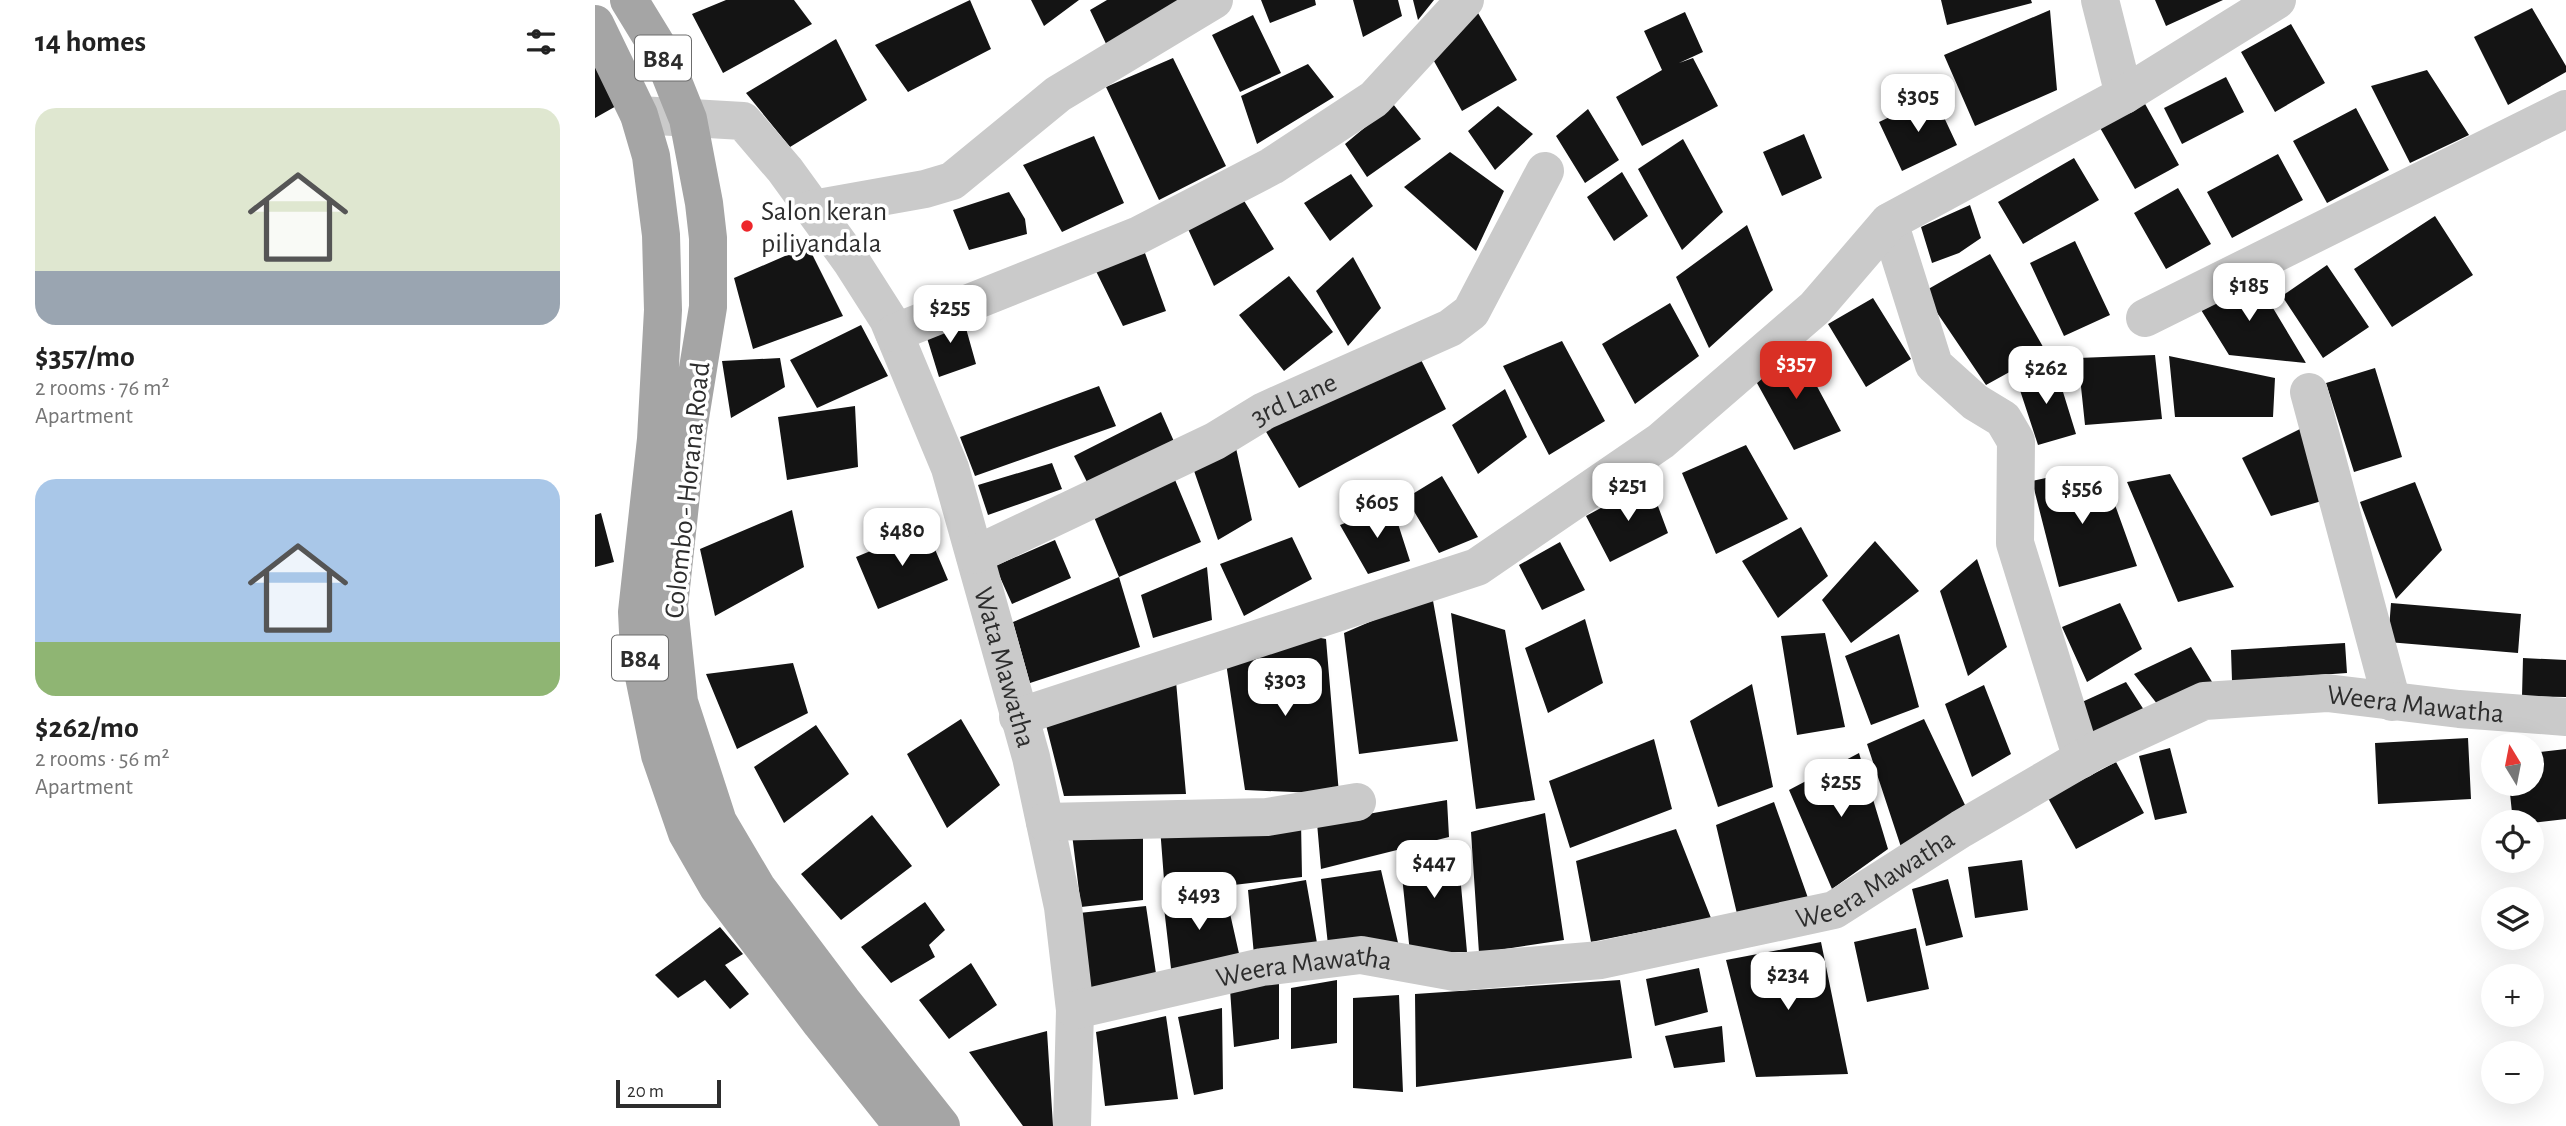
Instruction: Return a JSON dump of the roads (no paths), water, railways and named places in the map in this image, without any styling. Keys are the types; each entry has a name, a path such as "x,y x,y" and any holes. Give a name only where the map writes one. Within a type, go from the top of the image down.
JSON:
{"main road":[{"name":"Colombo - Horana Road","path":"629,0 662,54 688,119 708,237 708,307 688,430 669,606 679,702 718,822 757,888 941,1126"},
{"name":"Colombo - Horana Road","path":"595,24 639,115 651,156 657,208 663,310 656,439 637,612 639,652 660,755 687,833 718,887 903,1126"}],"street":[{"path":"813,209 925,189 952,181 1058,94 1214,0"},
{"path":"894,333 1137,236 1272,166 1374,99 1465,0"},
{"path":"2100,0 2124,95"},
{"path":"1018,717 1478,567 1661,440 1815,308 1889,222 2124,95 2277,0"},
{"path":"2145,318 2566,109"},
{"name":"Wata Mawatha","path":"639,115 743,121 785,170 851,261 894,333 950,468 1031,758 1063,907 1075,1010 1072,1126"},
{"name":"3rd Lane","path":"975,555 1215,441 1264,411 1450,328 1471,312 1545,171"},
{"path":"1889,222 1934,365 1975,402 2003,419 2016,441 2015,543 2082,759"},
{"path":"2309,392 2392,702"},
{"name":"Weera Mawatha","path":"1075,1010 1262,967 1361,955 1455,972 1601,960 1834,910 1961,830 2082,759 2204,701 2326,693 2459,709 2566,717"},
{"path":"1045,822 1268,817 1357,802"}],"place":[{"name":"Salon keran piliyandala","path":"747,226"}]}
